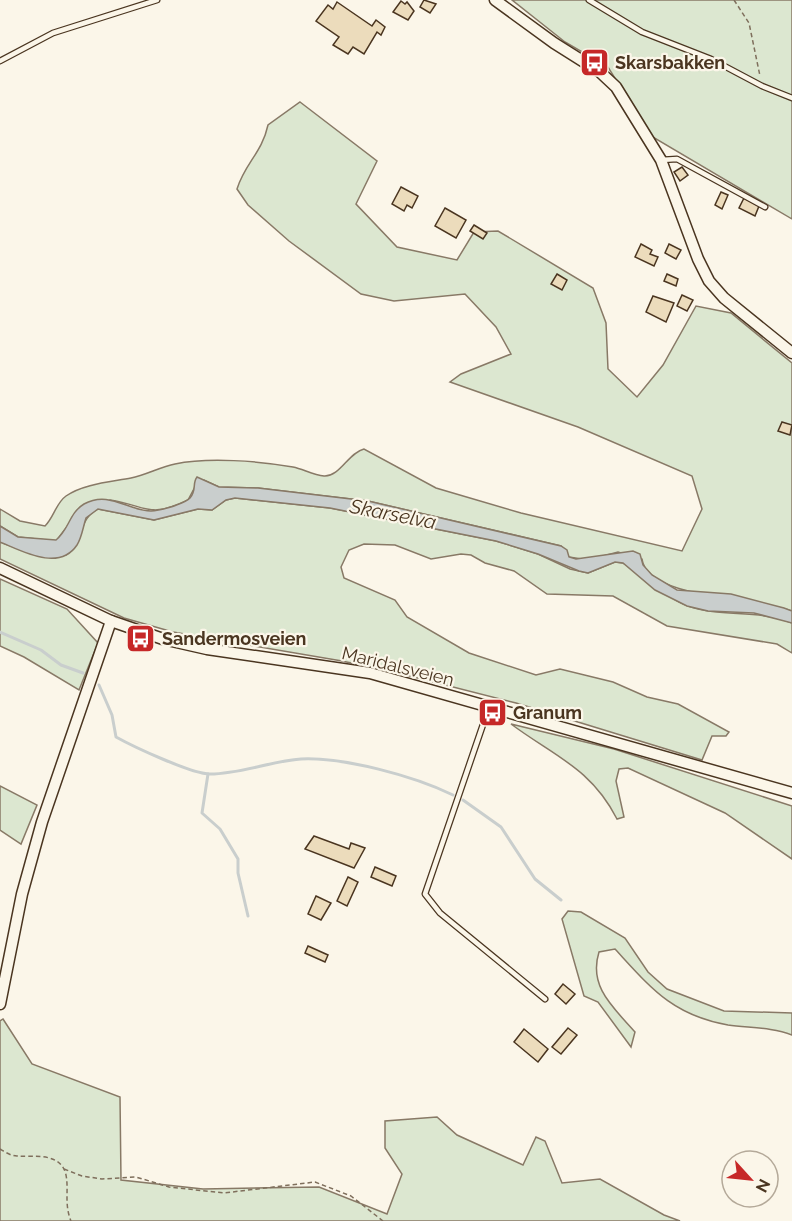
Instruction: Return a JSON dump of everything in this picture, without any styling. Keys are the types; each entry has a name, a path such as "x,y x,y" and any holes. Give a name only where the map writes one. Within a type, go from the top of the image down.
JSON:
{"street":[{"path":"495,0 554,43 605,76 627,102 661,160 698,259 709,281 724,298 792,353"},
{"name":"Maridalsveien","path":"0,568 111,621 177,643 358,670 792,793"},
{"path":"0,1004 22,894 39,831 111,621"}],"lane":[{"path":"0,62 53,33 157,0"},
{"path":"589,0 642,32 711,59 762,86 792,98"},
{"path":"661,160 677,159 765,207"},
{"path":"489,706 425,894 440,913 545,999"}],"path":[{"path":"734,0 749,23 762,86"},
{"path":"0,1149 15,1156 40,1155 58,1162 67,1177 65,1198 71,1221"},
{"path":"64,1169 82,1176 102,1179 136,1177 169,1187 224,1193 315,1182 351,1196 382,1221"}],"green space":[{"path":"512,0 792,0 792,219 651,136 608,67 565,42"},
{"path":"300,102 377,161 356,204 397,247 457,260 474,232 498,231 593,288 606,323 608,369 637,397 663,365 696,306 731,313 792,363 792,611 683,590 663,582 649,572 642,559 618,552 588,560 569,557 561,546 368,501 258,488 219,487 204,480 196,485 188,500 164,509 148,509 110,500 69,524 56,541 18,537 0,526 0,509 20,521 45,526 60,502 73,492 97,484 137,477 175,464 218,460 265,463 293,467 324,476 335,473 353,455 364,449 436,488 521,513 682,551 702,509 692,476 578,427 450,382 461,374 511,354 496,327 465,294 394,301 361,294 289,241 248,205 237,189 244,172 262,143 268,125"},
{"path":"235,498 330,508 496,541 538,554 570,569 588,573 615,562 623,563 671,597 688,606 713,612 766,616 792,623 792,653 777,644 667,626 613,596 547,594 514,571 485,563 471,555 461,554 431,559 395,545 364,544 349,550 341,567 344,578 395,600 407,617 469,653 536,675 560,669 613,682 647,697 678,704 729,732 726,736 712,736 702,760 516,703 406,675 342,661 173,632 124,618 0,559 0,542 16,548 66,555 76,544 87,518 98,509 154,520 198,509 212,510 226,500"},
{"path":"0,579 67,609 98,643 79,690 24,657 0,646"},
{"path":"511,724 614,749 792,806 792,859 725,813 628,768 619,769 616,781 624,817 617,819 596,787 583,775"},
{"path":"0,786 37,805 21,844 0,830"},
{"path":"568,911 581,912 625,938 648,972 667,989 724,1011 792,1013 792,1035 768,1029 728,1025 692,1014 677,1007 652,988 615,949 599,952 597,976 600,986 611,1005 635,1032 631,1047 598,1002 584,996 562,919"},
{"path":"3,1019 32,1064 120,1097 121,1180 203,1189 319,1187 387,1214 402,1174 385,1148 385,1121 437,1117 457,1135 523,1165 536,1137 545,1141 562,1183 600,1179 664,1215 680,1221 0,1221 0,1021"}],"water":[{"name":"Skarselva","path":"197,477 219,487 258,488 368,501 561,546 567,550 569,557 576,559 633,551 640,554 643,565 652,575 677,590 731,594 784,608 792,611 792,623 754,613 708,611 687,606 655,590 623,563 615,562 588,573 496,541 330,508 235,498 226,500 212,510 198,509 154,520 98,509 86,518 77,545 69,553 60,557 40,557 0,542 0,526 18,537 56,540 79,508 93,500 110,500 151,511 174,506 190,498"}],"building":[{"path":"424,0 436,4 430,13 420,7"},
{"path":"401,1 405,4 407,2 414,11 408,20 393,12"},
{"path":"337,2 372,26 376,20 385,27 381,35 377,32 364,54 353,47 348,54 333,45 339,37 316,21 328,5 333,9"},
{"path":"682,167 688,175 680,181 674,172"},
{"path":"401,187 418,196 412,208 407,205 404,211 392,204"},
{"path":"721,192 728,195 722,209 715,205"},
{"path":"744,198 759,206 755,216 739,208"},
{"path":"445,208 466,220 456,238 435,226"},
{"path":"474,225 487,233 483,239 470,231"},
{"path":"641,244 652,250 650,254 658,257 654,266 635,257"},
{"path":"669,244 681,250 676,259 665,253"},
{"path":"557,274 567,280 562,290 551,284"},
{"path":"667,274 678,279 676,286 664,281"},
{"path":"682,295 693,300 687,311 677,306"},
{"path":"653,296 674,303 666,322 646,312"},
{"path":"782,422 792,425 790,435 778,431"},
{"path":"314,836 349,849 351,843 365,848 354,868 305,849"},
{"path":"375,867 396,876 392,886 371,877"},
{"path":"348,877 358,882 347,906 337,901"},
{"path":"316,896 331,903 321,920 308,914"},
{"path":"308,946 328,955 325,962 305,953"},
{"path":"563,984 575,994 566,1004 555,994"},
{"path":"568,1028 577,1035 561,1054 552,1047"},
{"path":"524,1029 548,1049 538,1062 514,1042"}],"waterway":[{"path":"0,632 41,650 61,665 83,673"},
{"path":"99,685 112,715 116,737 190,770 210,774 222,773 290,760 318,759 378,769 419,781 453,795"},
{"path":"208,774 202,813 220,829 238,859 238,873 248,916"},
{"path":"463,800 501,827 535,879 561,900"}],"place":[{"name":"Skarsbakken","path":"594,62"},
{"name":"Sandermosveien","path":"141,638"},
{"name":"Granum","path":"492,712"}]}
